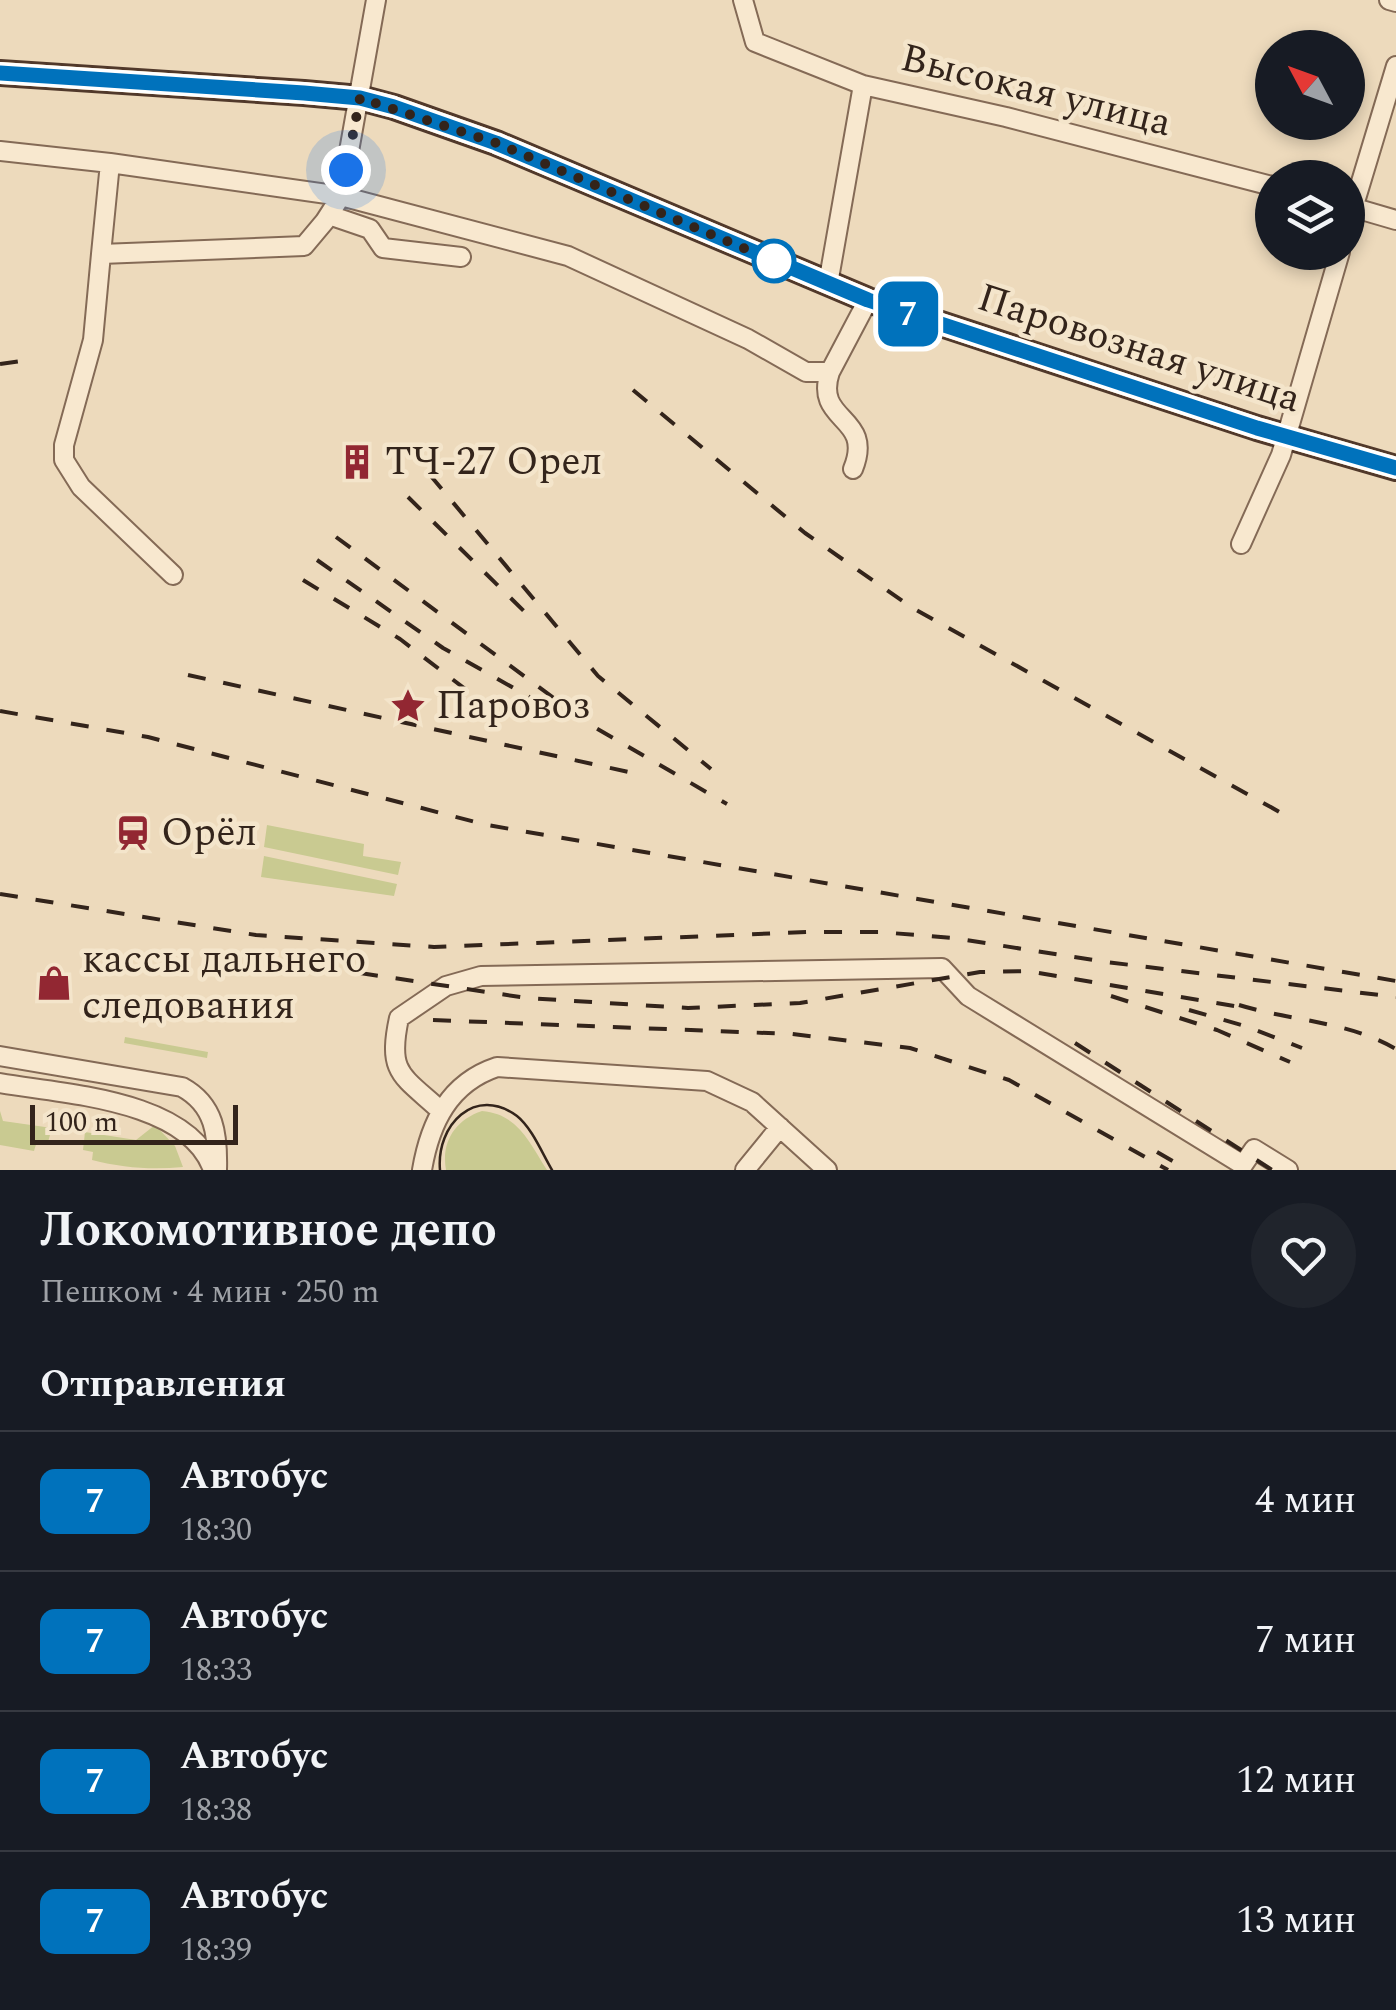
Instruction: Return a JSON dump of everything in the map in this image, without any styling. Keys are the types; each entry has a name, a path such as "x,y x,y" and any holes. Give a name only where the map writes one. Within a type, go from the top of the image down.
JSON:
{"main road":[{"name":"Паровозная улица","path":"0,73 360,98 496,143 868,300 1287,437 1396,468"}],"street":[{"path":"101,254 304,246 341,196 376,0"},
{"path":"743,0 755,42 863,84"},
{"path":"1388,0 1396,2"},
{"path":"1365,163 1396,66"},
{"name":"Высокая улица","path":"828,284 863,84 1255,182"},
{"path":"0,151 341,196 568,256 748,338 806,372 830,372"},
{"path":"110,163 94,340 64,444 64,460 81,487 173,575"},
{"path":"330,215 370,229 382,248 461,257"},
{"path":"1365,215 1396,220"},
{"path":"1241,544 1287,437 1335,270"},
{"path":"853,470 859,441 829,404 824,389 868,300"},
{"path":"441,1110 404,1079 394,1060 399,1018 446,986 480,976 942,968 968,996 1243,1164 1254,1148 1288,1170"},
{"path":"0,1056 182,1087 209,1113 218,1140 215,1170"},
{"path":"422,1170 427,1143 441,1110 468,1081 497,1068 708,1081 739,1094 827,1170"},
{"path":"0,1082 122,1105 165,1119 184,1131 215,1170"},
{"path":"745,1170 780,1127"}],"green space":[{"path":"267,825 364,844 363,856 401,862 398,875 264,847"},
{"path":"264,856 397,884 394,896 261,877"},
{"path":"125,1037 208,1052 207,1058 124,1043"},
{"path":"0,1111 3,1121 52,1128 48,1142 37,1141 34,1151 0,1145"},
{"path":"482,1111 514,1124 547,1170 446,1170 446,1150 452,1133 464,1120"},
{"path":"155,1125 175,1146 183,1167 115,1165 92,1160 93,1152 83,1150 85,1132 136,1140"}],"tram line":[{"path":"440,1170 440,1153 452,1125 461,1114 487,1105 517,1116 552,1170"}],"railway":[{"path":"0,364 21,361"},
{"path":"633,390 805,533 911,607 1294,820"},
{"path":"430,475 598,676 711,769"},
{"path":"408,497 536,623"},
{"path":"336,537 589,724 727,804"},
{"path":"317,560 443,648 540,703"},
{"path":"303,580 400,639 469,692"},
{"path":"188,675 633,773"},
{"path":"0,711 148,737 487,825 1396,981"},
{"path":"0,894 256,935 434,947 879,932 953,938 1106,962 1396,997"},
{"path":"360,973 527,998 688,1008 800,1003 980,972 1027,971 1252,1009"},
{"path":"1111,996 1217,1030 1290,1062"},
{"path":"1239,1005 1339,1027 1396,1049"},
{"path":"1189,1010 1302,1048"},
{"path":"433,1020 792,1034 910,1048 1009,1080 1168,1170"},
{"path":"1075,1043 1272,1170"},
{"path":"1157,1152 1188,1170"}],"bus line":[{"name":"7","path":"0,73 304,93 360,98 394,107 496,143 868,300 1257,428 1396,468"}],"place":[{"name":"ТЧ-27 Орел","path":"357,462"},
{"name":"Паровоз","path":"408,706"},
{"name":"Орёл","path":"133,833"},
{"name":"кассы дальнего следования","path":"54,983"}],"route":[{"path":"346,170 360,98 496,143 774,261"}]}
